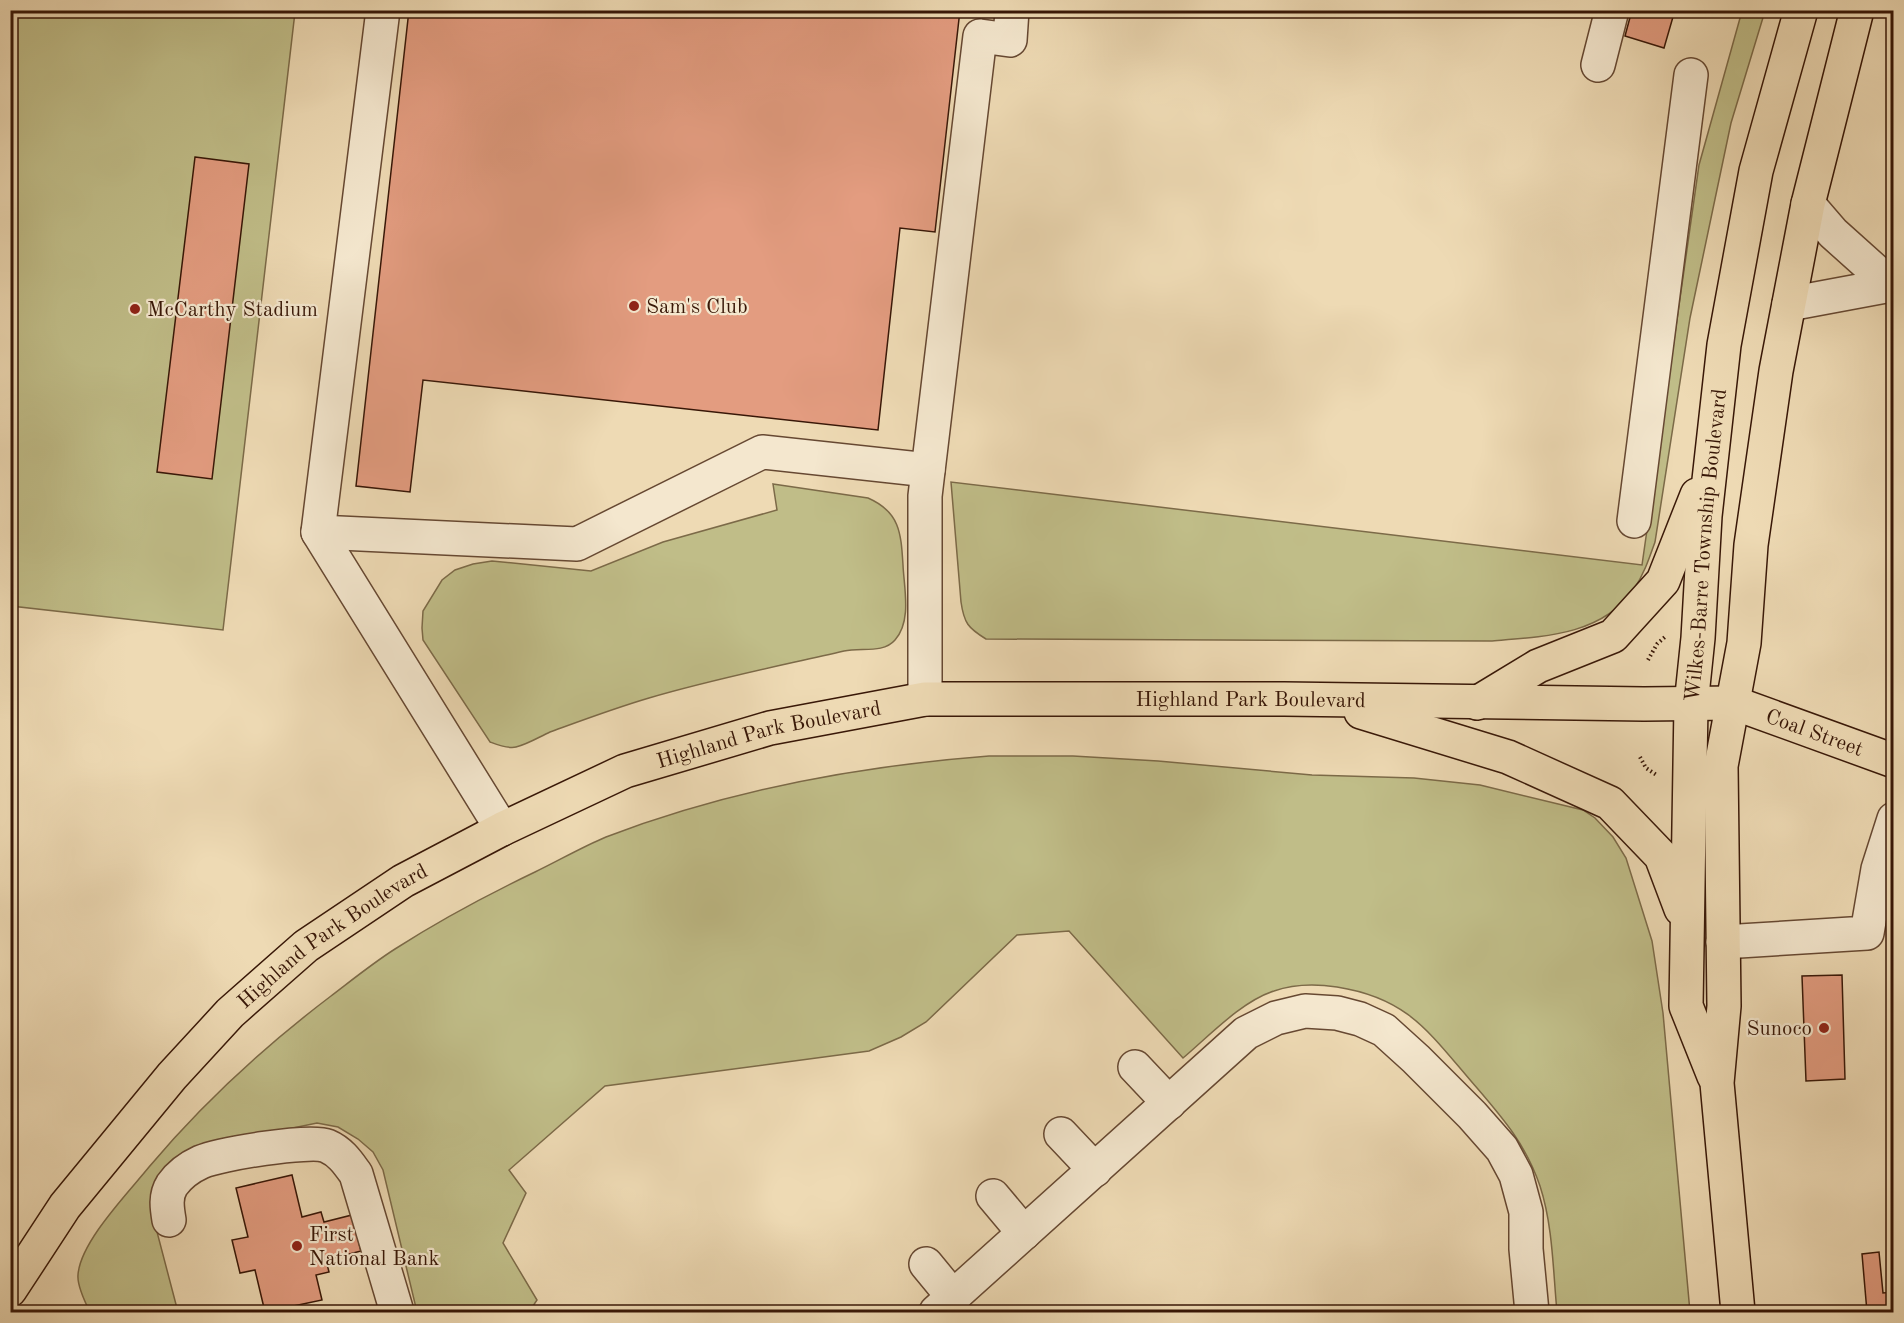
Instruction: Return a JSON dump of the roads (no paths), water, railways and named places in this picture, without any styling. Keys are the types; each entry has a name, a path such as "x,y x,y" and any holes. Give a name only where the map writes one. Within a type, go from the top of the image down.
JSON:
{"main road":[{"name":"Wilkes-Barre Township Boulevard","path":"1717,1083 1686,1006 1691,705 1698,638 1705,516 1724,345 1756,171 1801,10"},
{"name":"Wilkes-Barre Township Boulevard","path":"1738,1312 1717,1083 1724,1006 1721,766 1744,643 1751,545 1776,371 1808,204 1857,10"},
{"path":"1477,703 1538,666 1613,636 1663,581 1712,460"},
{"name":"Highland Park Boulevard","path":"10,1290 65,1206 172,1076 230,1012 316,940 403,881 502,829 625,771 770,728 925,699 1322,700 1691,705 1734,703"},
{"path":"1322,700 1508,757 1610,803 1661,856 1688,928"},
{"name":"Coal Street","path":"1734,703 1893,761"}],"lane":[{"path":"383,10 318,532 502,829"},
{"path":"925,699 925,496 980,36 1010,40 1012,10"},
{"path":"1598,65 1612,10"},
{"path":"1634,521 1691,75"},
{"path":"1789,303 1891,285 1833,233 1808,204"},
{"path":"318,532 577,544 762,452 928,470"},
{"path":"1723,942 1867,933 1878,869 1893,819"},
{"path":"926,1264 945,1305 1246,1033 1276,1018 1305,1011 1337,1013 1360,1019 1384,1030 1473,1115 1502,1149 1516,1175 1526,1212 1526,1249 1532,1312"},
{"path":"1135,1067 1169,1102"},
{"path":"1061,1134 1095,1170"},
{"path":"169,1220 166,1200 172,1185 185,1171 202,1161 271,1147 305,1143 327,1145 344,1156 356,1174 397,1312"},
{"path":"993,1196 1024,1233"}],"place":[{"name":"Sam's Club","path":"634,306"},
{"name":"McCarthy Stadium","path":"135,309"},
{"name":"Sunoco","path":"1824,1028"},
{"name":"First National Bank","path":"297,1246"}]}
